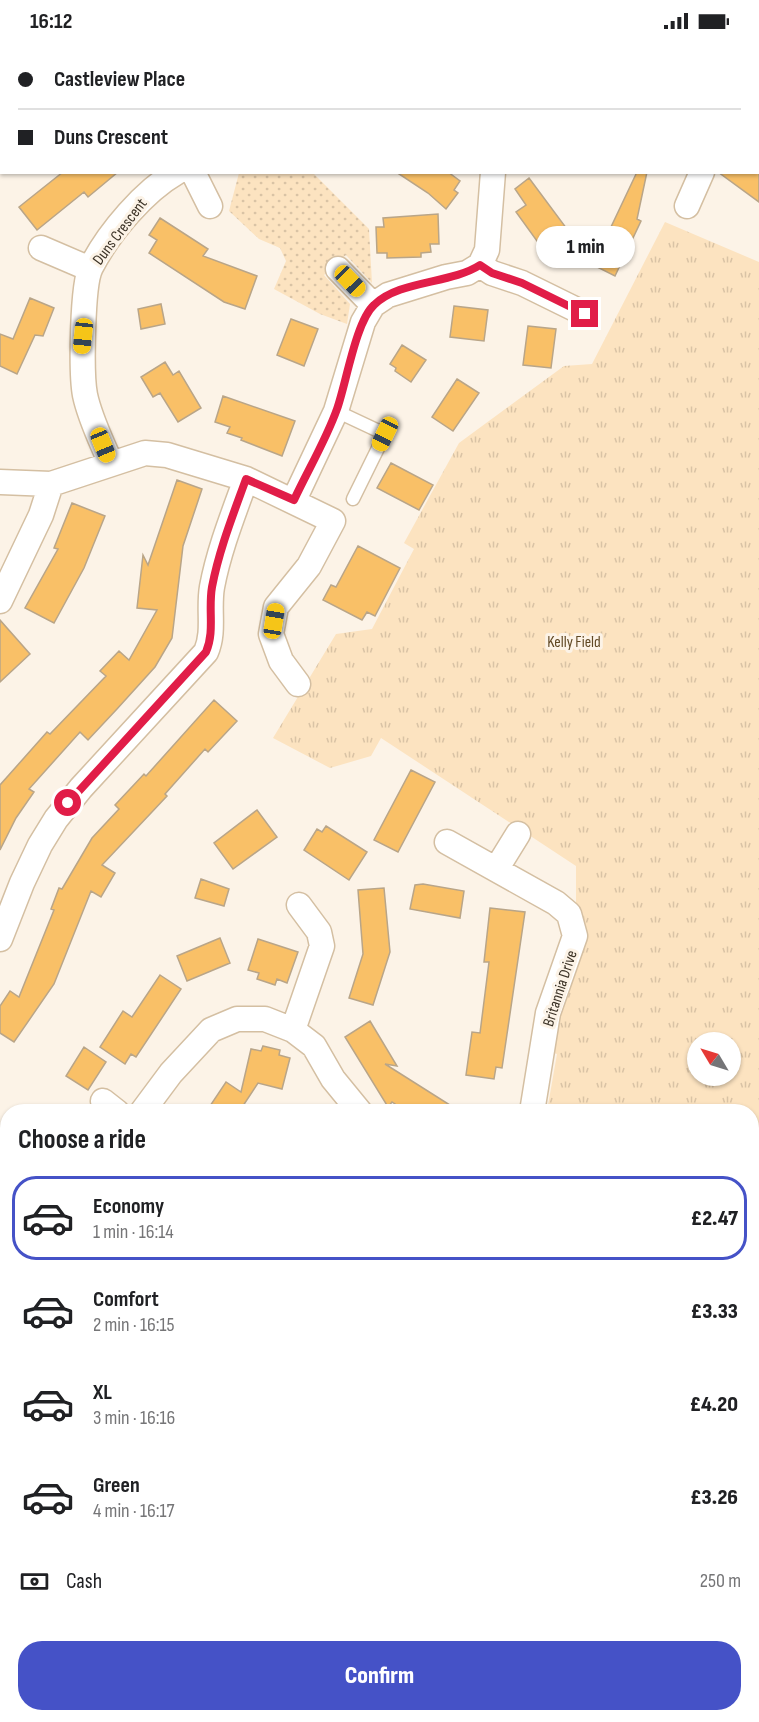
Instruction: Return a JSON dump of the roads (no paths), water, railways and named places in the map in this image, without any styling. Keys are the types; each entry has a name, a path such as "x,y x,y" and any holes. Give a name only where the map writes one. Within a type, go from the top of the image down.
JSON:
{"street":[{"name":"Duns Crescent","path":"111,464 85,396 81,359 90,269 141,200 155,185 174,174"},
{"path":"194,174 210,206"},
{"path":"294,500 336,411 363,322 373,305 388,295 467,273 480,265 487,250 493,174"},
{"path":"687,206 701,174"},
{"name":"Duns Crescent","path":"42,248 90,269"},
{"path":"480,265 492,273 522,283 585,314"},
{"path":"338,269 373,305"},
{"path":"0,482 51,484 145,453 167,455 246,479 294,500 333,521 309,566 276,607 272,634 281,661 298,684"},
{"path":"0,939 22,883 40,845 56,819 81,788 206,652 212,638 211,592 217,560 246,479"},
{"path":"0,601 41,515 51,484"},
{"path":"497,868 518,834"},
{"name":"Britannia Drive","path":"447,842 497,868 556,903 569,914 575,936 548,1014 533,1104"},
{"path":"293,1030 322,946 319,932 299,905"},
{"path":"148,1104 171,1073 211,1030 237,1019 265,1019 293,1030 314,1046 333,1079 353,1104"}],"lane":[{"path":"336,411 385,434 353,499"}],"park label":[{"name":"Kelly Field","path":"574,641"}]}
